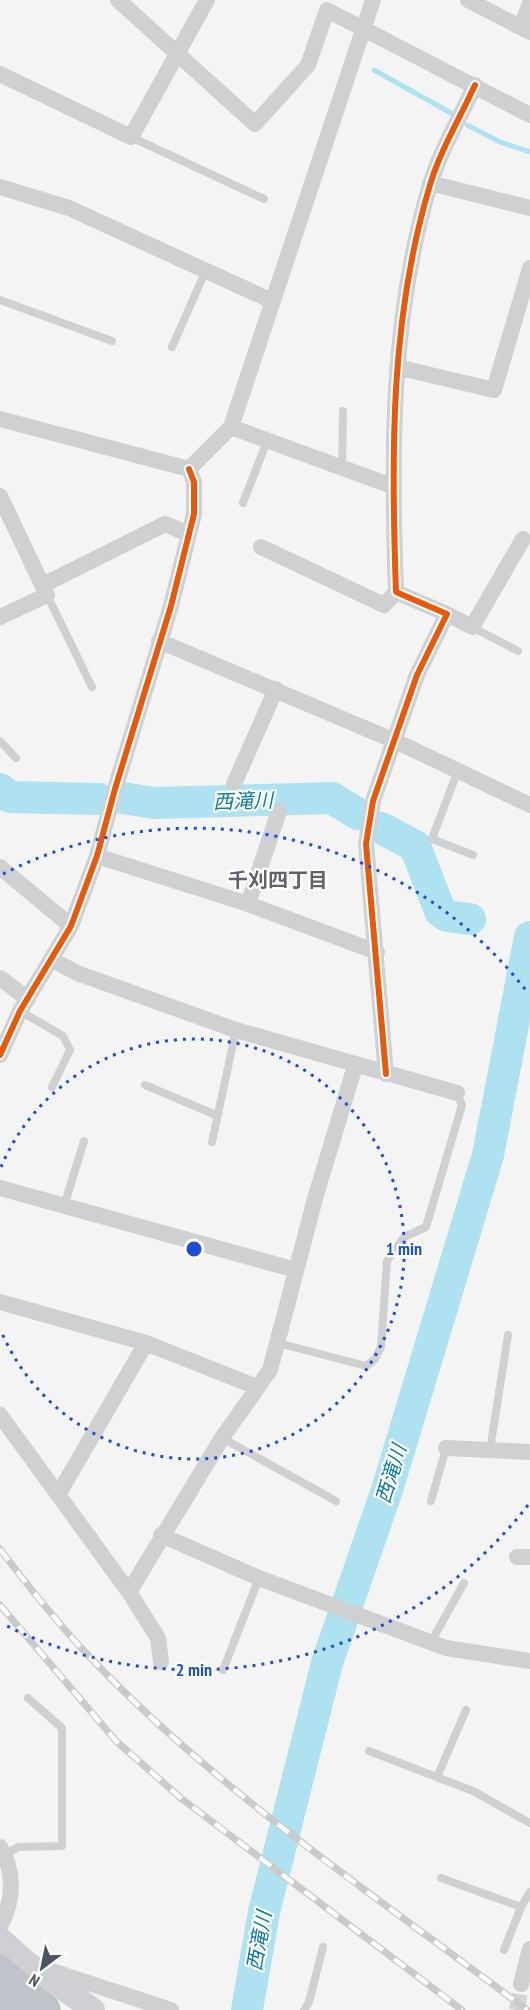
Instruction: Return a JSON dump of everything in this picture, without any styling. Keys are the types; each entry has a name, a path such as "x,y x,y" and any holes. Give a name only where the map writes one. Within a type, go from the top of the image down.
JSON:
{"highway":[{"path":"16,1963 44,2010"},
{"path":"0,2005 6,2010"}],"main road":[{"path":"0,1939 16,1963 93,2010"}],"street":[{"path":"118,0 255,124 308,65 328,5 365,28 530,115"},
{"path":"0,74 130,137 207,0"},
{"path":"189,469 231,428 373,0"},
{"path":"468,0 526,30 530,4"},
{"path":"261,547 384,605 396,592 392,486 397,367 406,281 430,183 475,85"},
{"path":"430,183 530,208"},
{"path":"0,187 69,208 272,301"},
{"path":"397,367 494,390 530,268"},
{"path":"0,419 189,469"},
{"path":"231,428 392,486"},
{"path":"0,1055 24,1005 71,926 97,856 194,514 194,482 189,469"},
{"path":"0,496 45,590"},
{"path":"0,617 165,524 189,534"},
{"path":"396,592 472,627 523,539"},
{"path":"386,1074 366,844 367,824 417,675 447,614"},
{"path":"159,641 395,741 529,804"},
{"path":"234,784 276,689"},
{"path":"248,904 279,811"},
{"path":"97,856 248,904 377,952"},
{"path":"0,867 71,926"},
{"path":"51,958 77,974 236,1030 355,1066 457,1093"},
{"path":"0,978 24,1005"},
{"path":"129,1592 161,1535 222,1438 270,1370 296,1270 355,1066"},
{"path":"0,1188 296,1270"},
{"path":"0,1302 146,1343 257,1387"},
{"path":"58,1495 146,1343"},
{"path":"0,1415 129,1592 158,1638 161,1662"},
{"path":"446,1448 530,1452"},
{"path":"161,1535 259,1578 446,1648 530,1661"},
{"path":"0,1926 7,1912 11,1886 2,1851"},
{"path":"521,1984 530,1948"},
{"path":"16,1963 76,2010"},
{"path":"16,1963 113,1989 171,2010"}],"lane":[{"path":"130,137 264,199"},
{"path":"172,347 206,270"},
{"path":"0,300 112,340"},
{"path":"342,468 343,411"},
{"path":"243,503 267,441"},
{"path":"45,590 92,687"},
{"path":"472,627 518,651"},
{"path":"0,741 16,758"},
{"path":"458,770 432,839 473,855"},
{"path":"24,1005 63,1036 70,1050 52,1087"},
{"path":"212,1142 236,1030"},
{"path":"145,1085 216,1115"},
{"path":"278,1343 366,1366 375,1359 381,1347 387,1261 395,1246 404,1237 426,1227 462,1105 457,1093"},
{"path":"64,1206 84,1141"},
{"path":"490,1450 508,1335"},
{"path":"222,1438 336,1501"},
{"path":"431,1501 446,1448"},
{"path":"223,1670 259,1578"},
{"path":"431,1642 464,1583"},
{"path":"2,1851 18,1846 62,1846 62,1728 28,1698"},
{"path":"437,1777 466,1710"},
{"path":"369,1752 473,1791 530,1822"},
{"path":"441,1878 521,1907"},
{"path":"504,1950 521,1907 530,1892"},
{"path":"304,2010 309,2002 323,1947"}],"waterway":[{"path":"374,70 451,113"},
{"path":"467,125 500,142 530,152"},
{"name":"西滝川","path":"0,789 10,797 99,799"},
{"name":"西滝川","path":"123,798 154,803 332,798 358,814"},
{"name":"西滝川","path":"381,828 415,846 440,911 447,916 470,919"},
{"name":"西滝川","path":"247,2010 264,1912 327,1663 387,1490 488,1155 530,937"}],"tunnel":[{"path":"517,2010 521,1984"}],"railway":[{"path":"0,1549 42,1603 87,1654 189,1751 299,1841 527,2010"},
{"path":"0,1605 116,1741 182,1799 462,2010"}],"cycle path":[{"path":"386,1074 366,844 373,801 417,675 447,614 396,592 394,438 400,336 407,285 430,185 445,147 475,85"},
{"path":"0,1055 20,1011 71,926 97,856 171,606 194,514 194,482 189,469"}],"district":[{"name":"千刈四丁目","path":"278,880"}]}
